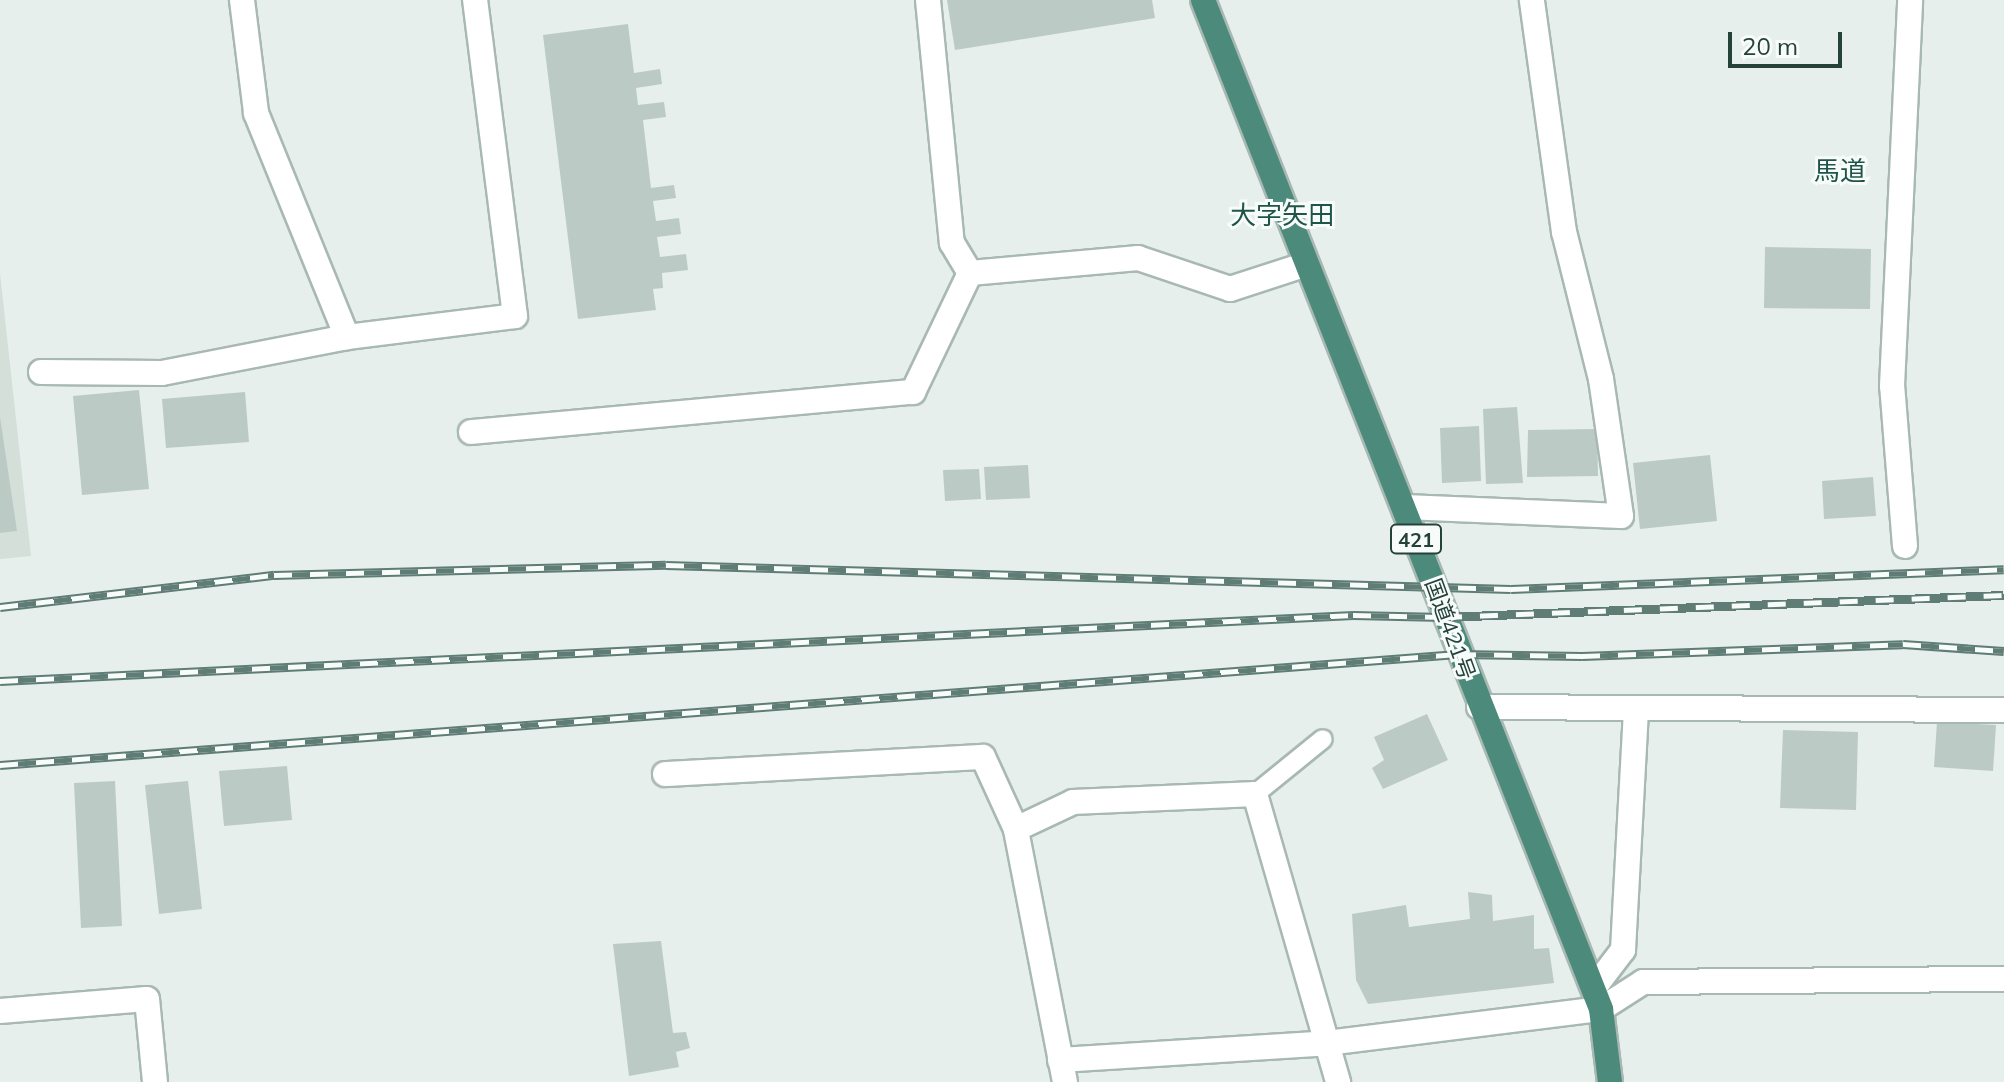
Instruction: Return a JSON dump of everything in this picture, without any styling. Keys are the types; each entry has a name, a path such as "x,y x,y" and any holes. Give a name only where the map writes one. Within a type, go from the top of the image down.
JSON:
{"highway":[{"name":"国道421号","path":"1203,0 1304,265 1405,507 1479,707 1598,998 1610,1082"}],"street":[{"path":"242,0 256,113 347,337"},
{"path":"41,372 162,373 347,337 515,316 475,0"},
{"path":"928,0 952,243 970,273"},
{"path":"1405,507 1621,516 1601,379 1564,232 1532,0"},
{"path":"1905,546 1892,386 1910,0"},
{"path":"970,273 1138,258 1230,289 1304,265"},
{"path":"471,432 913,392 970,273"},
{"path":"1479,707 2004,710"},
{"path":"1598,998 1623,950 1636,710"},
{"path":"665,774 983,757 1016,829 1062,1071 1327,1043 1598,998 1643,982 2004,979"},
{"path":"1016,829 1073,802 1255,794 1338,1082"},
{"path":"0,1011 147,999 155,1082"}],"lane":[{"path":"1255,794 1323,739"}],"shaded area":[{"path":"0,273 31,556 0,559"}],"building":[{"path":"947,0 1152,0 1155,18 955,50"},
{"path":"628,24 634,73 660,69 662,84 636,88 638,105 664,102 666,117 643,120 651,188 674,185 676,198 653,201 656,221 679,218 681,234 657,237 660,257 686,254 688,270 662,273 663,288 653,289 656,310 578,319 543,35"},
{"path":"1765,247 1871,249 1870,309 1764,308"},
{"path":"139,390 149,489 82,495 73,396"},
{"path":"245,392 249,442 166,448 162,399"},
{"path":"1517,407 1523,483 1486,484 1483,409"},
{"path":"0,417 17,531 0,533"},
{"path":"1479,426 1481,481 1442,483 1440,428"},
{"path":"1597,429 1598,476 1527,477 1528,430"},
{"path":"1710,455 1717,521 1640,529 1633,463"},
{"path":"1028,465 1030,498 986,500 984,467"},
{"path":"979,469 981,499 945,501 943,470"},
{"path":"1873,477 1876,516 1824,519 1822,481"},
{"path":"1427,714 1448,760 1383,789 1372,768 1384,760 1374,737"},
{"path":"1937,722 1996,725 1993,771 1934,767"},
{"path":"1783,730 1858,732 1856,810 1780,808"},
{"path":"287,766 292,820 224,826 219,771"},
{"path":"115,781 122,926 81,928 74,783"},
{"path":"188,781 202,909 159,914 145,785"},
{"path":"1468,892 1492,895 1493,921 1534,915 1534,949 1549,948 1554,983 1368,1004 1356,980 1352,914 1406,905 1409,927 1470,919"},
{"path":"661,941 673,1033 686,1032 690,1048 676,1052 679,1067 629,1076 613,944"}],"railway":[{"path":"0,607 274,575 666,565 1511,589 2004,569"},
{"path":"0,681 1353,615 1444,617 2004,595"},
{"path":"0,765 1458,654 1582,656 1903,644 2004,651"}],"district":[{"name":"馬道","path":"1840,171"},
{"name":"大字矢田","path":"1282,215"}]}
